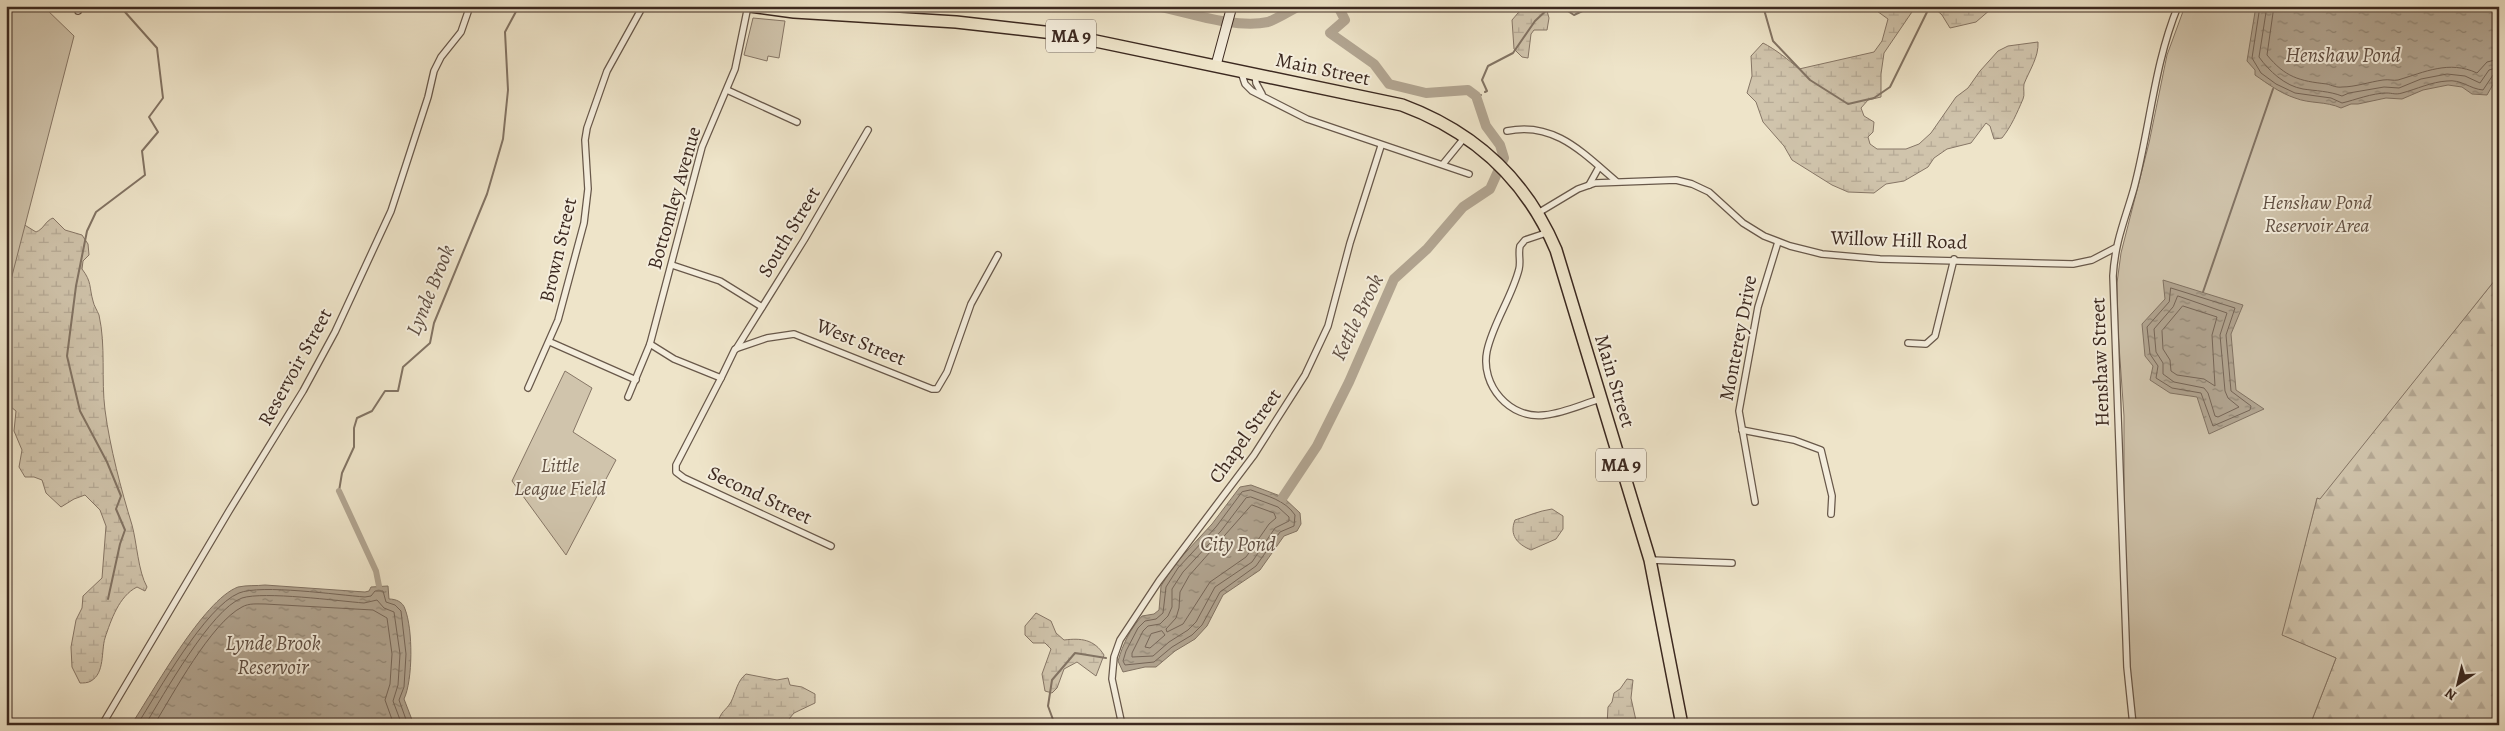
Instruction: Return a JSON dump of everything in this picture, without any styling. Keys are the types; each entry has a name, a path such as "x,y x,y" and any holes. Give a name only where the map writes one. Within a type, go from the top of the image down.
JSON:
{"highway":[{"name":"Main Street","path":"749,6 794,12 985,24 1062,34 1402,105 1427,114 1466,136 1500,166 1520,188 1549,232 1559,257 1600,399 1650,560 1682,725"}],"street":[{"name":"Reservoir Street","path":"102,725 233,505 297,402 332,338 392,211 434,71 441,57 461,32 470,6"},
{"name":"Brown Street","path":"528,388 550,342 563,306 586,215 588,190 586,129 607,71 643,6"},
{"name":"Bottomley Avenue","path":"628,397 650,344 702,147 736,66 749,6"},
{"name":"Henshaw Street","path":"2133,725 2126,667 2112,295 2115,248 2134,187 2164,47 2178,6"},
{"path":"1216,66 1231,10"},
{"name":"Main Street","path":"1241,71 1245,84 1252,91 1308,119 1381,146 1443,164 1469,174"},
{"name":"Main Street","path":"1255,74 1258,89 1263,96"},
{"path":"727,90 797,122"},
{"path":"1507,131 1525,127 1550,133 1572,144 1616,181"},
{"name":"South Street","path":"735,349 868,130"},
{"path":"1443,164 1466,136"},
{"name":"Chapel Street","path":"1122,725 1112,679 1114,657 1120,640 1158,581 1254,455 1305,376 1328,326 1350,243 1381,146"},
{"path":"1589,185 1599,167"},
{"name":"Willow Hill Road","path":"1538,213 1578,189 1589,185 1616,181 1670,180 1692,184 1713,195 1749,228 1778,242 1841,257 2073,264 2092,260 2115,248"},
{"path":"1549,232 1525,240 1520,246 1519,269 1487,351 1487,368 1490,382 1498,396 1506,404 1528,414 1544,415 1600,399"},
{"name":"Monterey Drive","path":"1755,502 1739,411 1753,332 1766,276 1778,242"},
{"name":"West Street","path":"735,349 767,338 794,334 932,389 937,389 948,372 971,304 998,255"},
{"path":"1908,343 1926,344 1935,336 1954,260"},
{"path":"672,265 720,281 762,307"},
{"path":"550,342 636,380"},
{"path":"650,344 674,359 721,378 735,349"},
{"name":"Second Street","path":"721,378 676,465 676,472 684,478 831,546"},
{"path":"1742,430 1794,440 1821,450 1832,496 1831,514"},
{"path":"1650,560 1732,562"}],"green space":[{"path":"6,6 43,6 74,36 6,299"},
{"path":"1524,6 1552,6 1547,11 1549,18 1547,30 1534,30 1531,34 1528,58 1522,57 1514,49 1512,20"},
{"path":"1870,6 1916,6 1884,53 1881,74 1881,97 1868,100 1861,108 1864,116 1874,122 1873,132 1868,137 1870,144 1877,149 1906,149 1919,144 1931,133 1956,97 1968,88 1998,51 2008,46 2038,42 2038,48 2024,84 2023,99 2011,125 2002,138 1994,139 1990,126 1986,123 1971,143 1947,149 1934,158 1928,167 1904,181 1886,184 1874,193 1848,192 1832,185 1792,160 1784,146 1763,122 1756,102 1747,93 1752,76 1751,56 1763,43 1799,69 1874,52 1882,41 1888,19"},
{"path":"1932,6 2004,6 1991,9 1976,22 1950,28 1942,15"},
{"name":"Henshaw Pond Reservoir Area","path":"2185,6 2499,6 2499,275 2320,499 2317,498 2282,635 2336,658 2310,725 2136,725 2131,688 2124,517 2124,416 2118,331 2117,283 2121,253 2149,143 2167,55"},
{"path":"753,18 785,21 779,58 768,56 767,61 744,55"},
{"path":"53,218 65,230 82,235 88,244 89,255 83,261 82,269 89,281 93,303 99,315 101,327 107,424 116,468 147,587 145,591 137,587 125,596 121,602 113,616 105,638 99,673 91,681 84,683 80,683 72,667 71,647 76,620 82,608 83,596 102,578 106,526 100,510 85,495 61,507 46,493 42,480 34,477 25,477 19,467 22,450 14,431 16,411 6,403 6,222 23,224 36,232"},
{"path":"2499,275 2499,725 2310,725 2336,658 2281,635 2317,498 2320,498"},
{"name":"Little League Field","path":"565,371 592,388 573,432 616,460 566,555 512,481"},
{"path":"1552,509 1563,516 1563,529 1556,539 1531,550 1518,542 1513,530 1515,520"},
{"path":"1036,613 1051,621 1056,633 1064,640 1076,639 1087,641 1100,650 1104,655 1096,676 1077,662 1064,669 1057,688 1052,693 1045,691 1042,674 1051,649 1045,643 1033,643 1025,635 1025,626"},
{"path":"746,674 777,680 788,678 790,685 802,687 815,694 815,703 794,713 784,725 717,725 731,702 739,683"},
{"path":"1627,679 1633,680 1631,698 1637,725 1607,725 1608,707 1612,702 1614,693 1620,689"}],"water":[{"name":"Henshaw Pond","path":"2256,6 2499,6 2499,74 2487,95 2472,94 2462,87 2448,85 2423,90 2402,99 2386,98 2351,104 2341,108 2330,104 2301,100 2279,91 2255,75 2255,70 2247,61"},
{"path":"2163,280 2243,305 2231,334 2236,390 2264,409 2209,434 2197,397 2170,393 2150,380 2153,366 2145,356 2142,324 2165,299"},
{"name":"City Pond","path":"1251,485 1283,497 1300,513 1301,524 1297,531 1284,536 1260,570 1223,595 1207,626 1195,639 1175,651 1156,667 1145,667 1123,672 1118,661 1130,631 1142,616 1154,614 1159,610 1161,586 1174,565 1212,524 1240,487"},
{"name":"Lynde Brook Reservoir","path":"265,585 365,592 369,591 371,587 388,586 389,599 397,600 403,604 408,618 411,654 409,680 404,699 414,725 131,725 165,670 210,609 224,595 238,587"}],"waterway":[{"path":"108,599 120,544 125,530 116,509 121,496 107,462 80,411 67,356 76,286 87,231 96,212 145,175 142,151 158,132 149,117 163,98 157,48 125,12 126,6"},
{"name":"Lynde Brook","path":"339,491 342,473 354,447 354,428 357,418 372,411 385,391 398,391 403,367 430,343 434,323 487,194 503,139 508,90 505,32 519,6"},
{"name":"Kettle Brook","path":"1158,6 1228,22 1255,24 1268,22 1299,6"},
{"name":"Kettle Brook","path":"1283,497 1317,446 1349,382 1394,279 1427,249 1463,207 1490,189 1504,158 1500,145 1486,126 1476,96 1468,90 1426,93 1389,84 1374,64 1330,33 1345,20 1338,6"},
{"path":"1485,92 1487,91 1482,80 1488,66 1513,53 1535,21 1551,6"},
{"path":"1560,6 1574,15 1593,6"},
{"path":"1763,6 1773,41 1810,80 1848,104 1874,98 1890,87 1930,6"},
{"path":"2203,292 2273,89"},
{"name":"Kettle Brook","path":"1476,96 1481,95"},
{"name":"Lynde Brook","path":"339,491 376,571 379,586"},
{"name":"Kettle Brook","path":"1055,725 1048,706 1052,680 1075,653 1106,658"}]}
